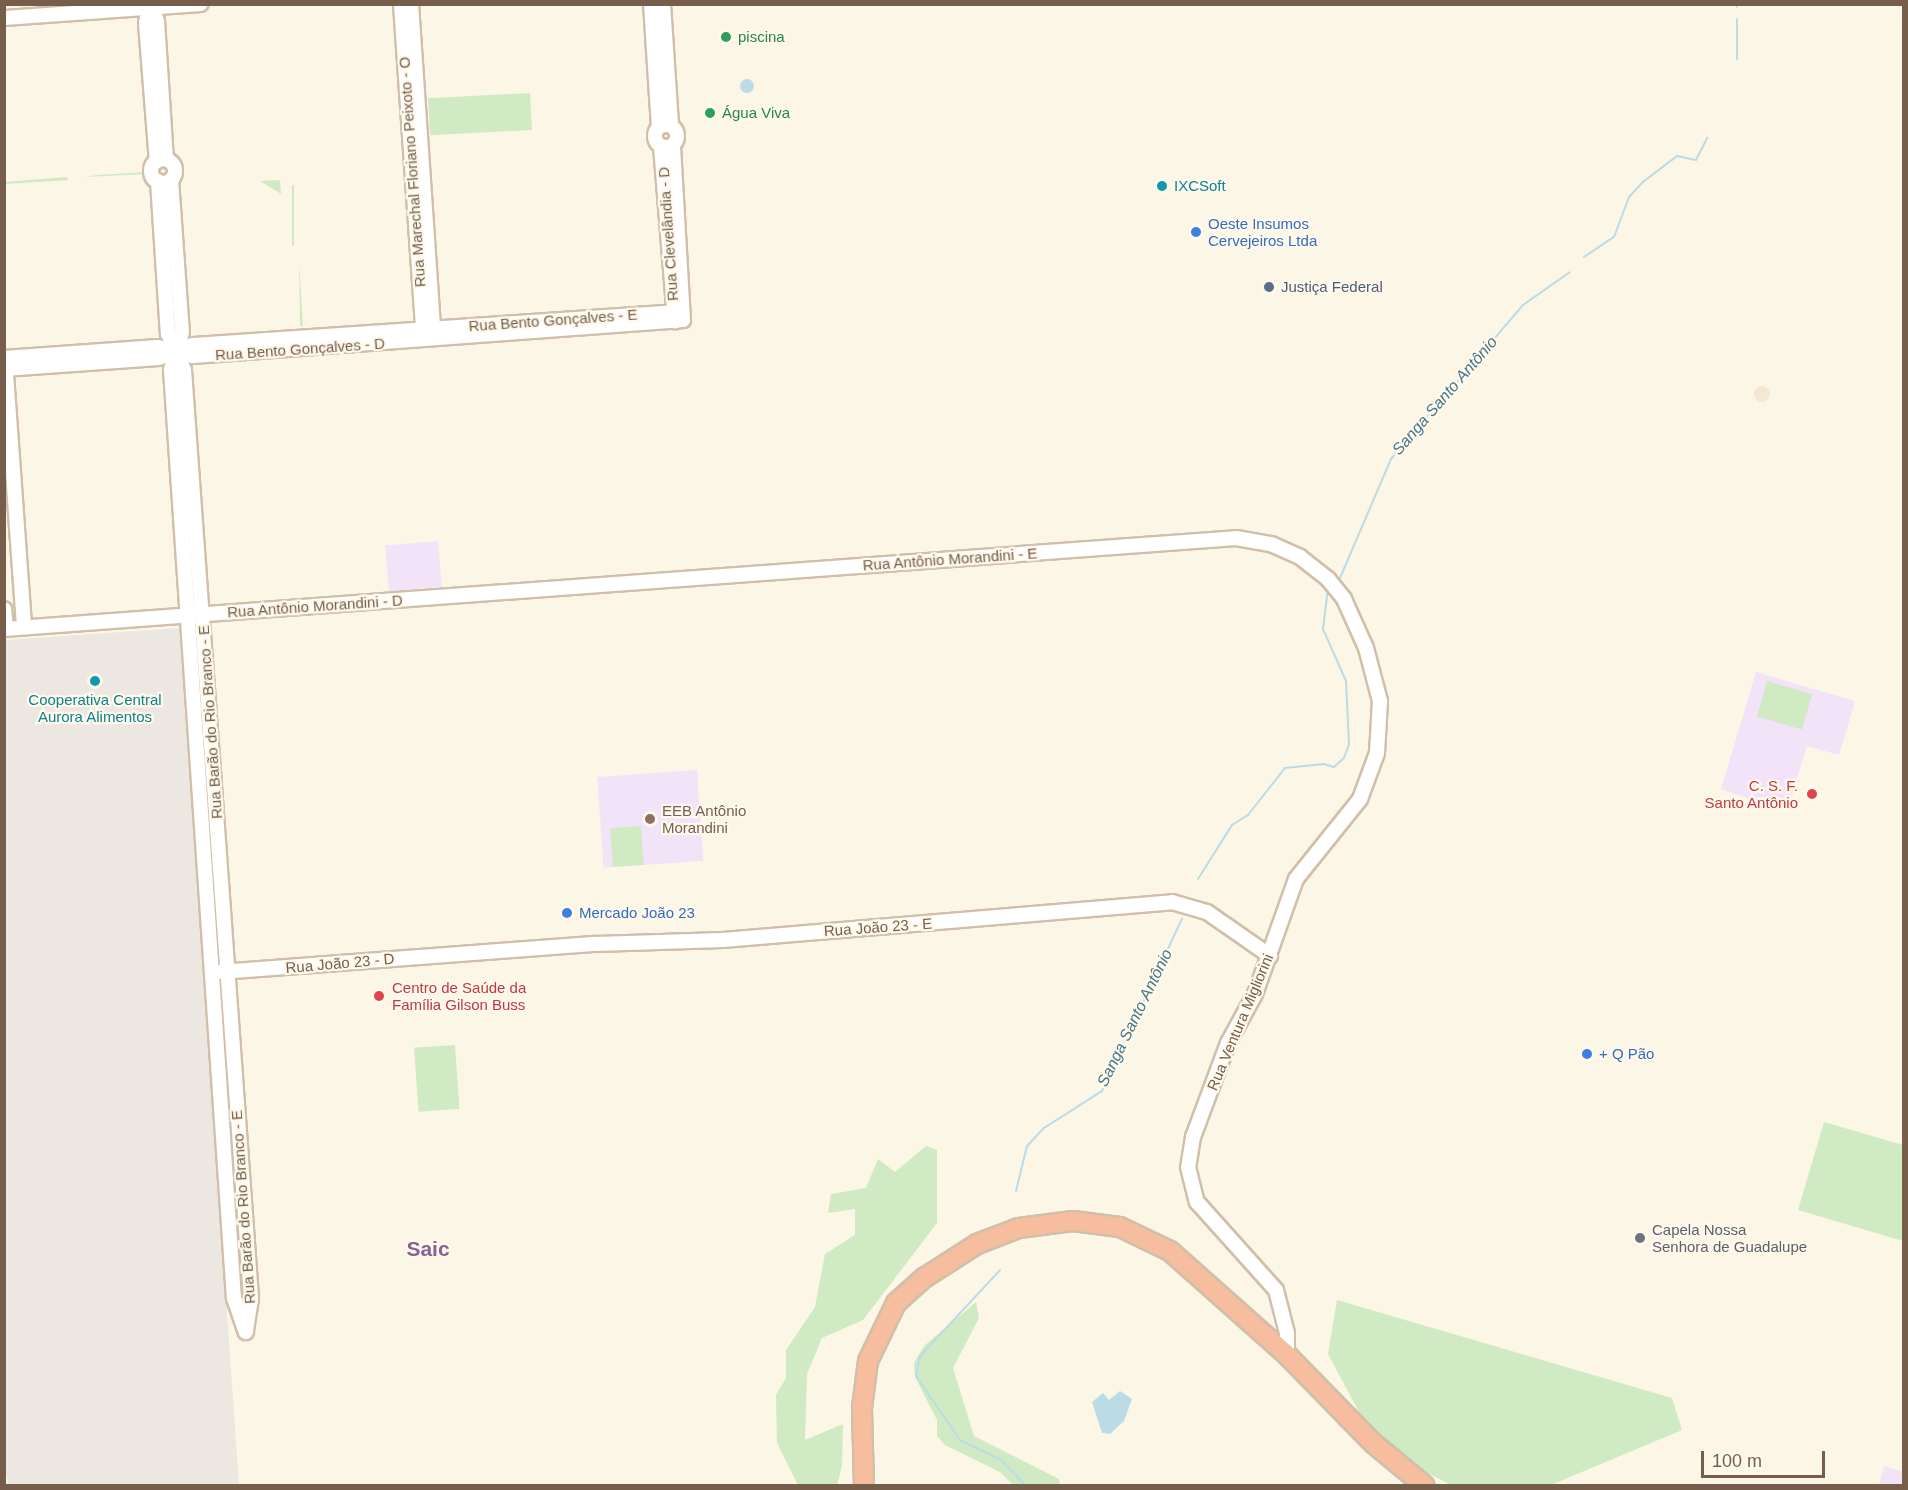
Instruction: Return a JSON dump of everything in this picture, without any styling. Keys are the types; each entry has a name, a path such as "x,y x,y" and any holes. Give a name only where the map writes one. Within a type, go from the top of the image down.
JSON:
{"highway":[{"path":"864,1485 864,1384 880,1330 896,1303 924,1278 977,1245 1019,1228 1073,1221 1120,1227 1144,1236 1191,1267 1235,1313 1287,1355 1373,1443 1425,1485"}],"street":[{"path":"4,18 201,4"},
{"name":"Rua Marechal Floriano Peixoto - O","path":"401,4 423,245"},
{"name":"Rua Marechal Floriano Peixoto - O","path":"411,4 429,334"},
{"path":"651,4 661,68 665,127 655,137 667,146 678,135 665,127"},
{"path":"661,68 663,4"},
{"path":"151,6 157,21 157,91 162,161 152,172 164,181 175,170 162,161"},
{"name":"Rua Clevelândia - D","path":"667,146 678,316"},
{"name":"Rua Barão do Rio Branco - E","path":"164,181 170,254 182,332 177,351 184,370 187,615 234,1298 246,1332 251,1299 202,614 186,490"},
{"name":"Rua Bento Gonçalves - E","path":"429,334 678,316"},
{"name":"Rua Bento Gonçalves - D","path":"5,363 89,357 158,347 193,356 249,346 429,334"},
{"path":"4,352 9,480 24,627"},
{"name":"Rua Antônio Morandini - E","path":"445,596 1236,538 1271,544 1300,557 1328,579 1344,599 1378,683"},
{"name":"Rua Antônio Morandini - D","path":"5,629 445,596"},
{"path":"4,609 5,629"},
{"name":"Rua Ventura Migliorini","path":"1287,1355 1287,1333 1276,1290 1197,1202 1188,1172 1193,1137 1228,1043 1251,1003 1270,956 1296,879 1368,784 1380,726 1378,683"},
{"path":"192,700 208,700"},
{"path":"204,867 220,867"},
{"name":"Rua João 23 - E","path":"470,952 723,940 1172,902 1207,912 1270,956"},
{"name":"Rua João 23 - D","path":"211,971 227,972 470,952"}],"shaded area":[{"path":"1759,386 1765,386 1770,394 1768,400 1759,402 1754,397 1754,391"},
{"path":"438,541 442,587 389,591 385,546"},
{"path":"179,628 239,1485 9,1485 5,1472 5,640"},
{"path":"1756,672 1855,701 1839,755 1807,746 1787,811 1721,789"},
{"name":"EEB Antônio Morandini","path":"697,770 703,861 604,868 597,777"},
{"path":"1884,1466 1903,1472 1903,1485 1879,1485"}],"green space":[{"path":"530,93 532,130 430,135 428,98"},
{"path":"147,172 147,174 84,177 98,175"},
{"path":"67,177 68,180 5,184 5,182"},
{"path":"280,180 281,194 260,181"},
{"path":"292,185 294,185 294,246 292,246"},
{"path":"299,262 303,326 300,326"},
{"path":"5,485 15,607 13,607"},
{"path":"1767,681 1812,694 1802,730 1757,717"},
{"path":"641,826 644,865 613,867 610,828"},
{"path":"455,1045 459,1109 419,1112 414,1048"},
{"path":"1824,1122 1903,1145 1903,1241 1798,1210"},
{"path":"926,1146 937,1150 937,1223 863,1320 822,1338 807,1374 805,1440 843,1424 842,1466 837,1485 798,1485 777,1443 776,1395 786,1378 786,1350 815,1307 825,1254 855,1235 855,1209 828,1213 831,1194 866,1188 878,1159 895,1172"},
{"path":"1337,1300 1672,1398 1682,1430 1551,1485 1451,1485 1418,1468 1361,1416 1328,1354"},
{"path":"976,1302 979,1318 953,1368 974,1436 1059,1479 1060,1485 1013,1485 1000,1472 945,1445 937,1436 937,1420 915,1377 914,1363 924,1346"}],"water":[{"name":"piscina","path":"726,30 731,32 733,37 731,42 726,44 721,42 719,37 721,32"},
{"path":"747,79 752,81 754,86 752,91 747,93 742,91 740,86 742,81"},
{"path":"1120,1391 1132,1399 1124,1421 1110,1434 1102,1433 1092,1402 1103,1393 1109,1400"}],"waterway":[{"name":"Sanga Santo Antônio","path":"1737,19 1737,59"},
{"name":"Sanga Santo Antônio","path":"1584,257 1614,237 1629,197 1643,182 1677,156 1696,160 1707,138"},
{"name":"Sanga Santo Antônio","path":"1340,578 1391,459 1523,305 1570,272"},
{"name":"Sanga Santo Antônio","path":"1198,879 1232,825 1248,815 1285,768 1324,764 1334,767 1344,758 1349,744 1346,681 1323,629 1328,591"},
{"name":"Sanga Santo Antônio","path":"1016,1191 1027,1146 1044,1128 1102,1091 1182,919"},
{"name":"Sanga Santo Antônio","path":"1000,1270 920,1356 916,1376 960,1440 1001,1460 1026,1486"}],"place":[{"name":"piscina","path":"726,37"},
{"name":"Água Viva","path":"710,113"},
{"name":"IXCSoft","path":"1162,186"},
{"name":"Oeste Insumos Cervejeiros Ltda","path":"1196,232"},
{"name":"Justiça Federal","path":"1269,287"},
{"name":"Cooperativa Central Aurora Alimentos","path":"95,681"},
{"name":"C. S. F. Santo Antônio","path":"1812,794"},
{"name":"EEB Antônio Morandini","path":"650,819"},
{"name":"Mercado João 23","path":"567,913"},
{"name":"Centro de Saúde da Família Gilson Buss","path":"379,996"},
{"name":"+ Q Pão","path":"1587,1054"},
{"name":"Capela Nossa Senhora de Guadalupe","path":"1640,1238"}],"district":[{"name":"Saic","path":"428,1249"}]}
